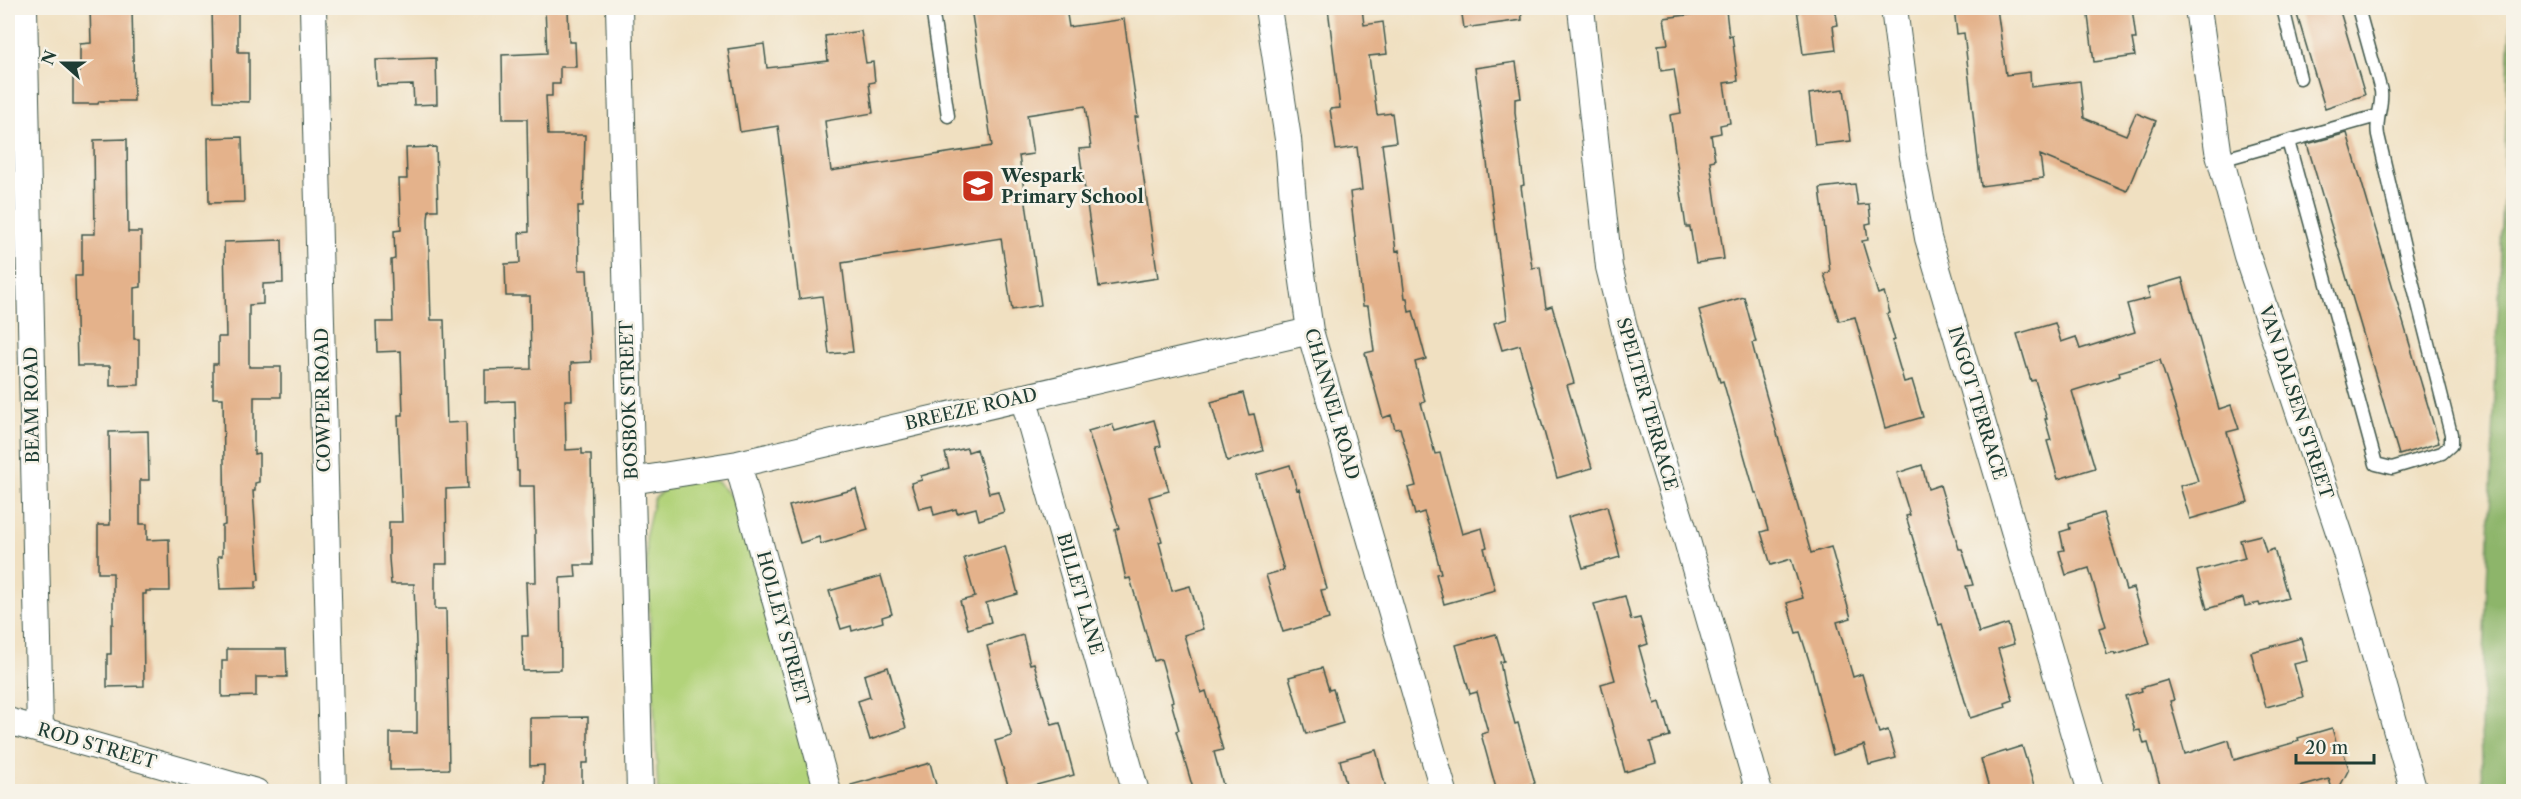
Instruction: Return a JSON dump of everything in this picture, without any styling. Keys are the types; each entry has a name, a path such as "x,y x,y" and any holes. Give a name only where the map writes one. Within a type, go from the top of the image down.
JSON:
{"street":[{"name":"BEAM ROAD","path":"24,8 40,730"},
{"name":"COWPER ROAD","path":"313,8 333,792"},
{"name":"BOSBOK STREET","path":"619,8 640,792"},
{"name":"CHANNEL ROAD","path":"1268,8 1288,139 1295,224 1310,331 1444,792"},
{"name":"SPELTER TERRACE","path":"1581,8 1609,267 1639,387 1686,537 1759,792"},
{"name":"INGOT TERRACE","path":"1894,8 1913,157 1928,238 2091,792"},
{"name":"VAN DALSEN STREET","path":"2199,8 2221,160 2247,256 2345,550 2414,792"},
{"name":"BREEZE ROAD","path":"631,481 738,464 1310,331"},
{"name":"BILLET LANE","path":"1023,397 1136,792"},
{"name":"HOLLEY STREET","path":"738,464 828,792"},
{"name":"ROD STREET","path":"8,721 256,792"}],"lane":[{"path":"932,8 948,117"},
{"path":"2283,8 2300,78"},
{"path":"2288,141 2376,464 2392,468 2442,453 2451,445 2451,434 2378,135 2377,116 2382,102 2381,90 2358,8"},
{"path":"2221,160 2377,116"}],"green space":[{"path":"2511,8 2514,8 2514,791 2483,792 2481,728"},
{"path":"697,477 717,482 742,506 821,791 658,791 646,534 654,499 674,481"}],"building":[{"path":"90,8 132,8 134,101 73,104 73,72 80,72 80,44 91,43"},
{"path":"212,8 238,8 238,52 249,52 249,102 214,101"},
{"path":"545,8 568,8 569,42 575,42 576,67 560,67 560,84 552,84 552,96 546,96 548,135 585,135 583,206 578,206 579,270 587,270 591,362 571,363 572,400 565,400 566,450 582,449 582,454 591,454 593,565 575,565 576,577 560,578 561,670 523,671 522,636 528,636 526,582 536,582 534,486 519,486 515,401 485,402 485,370 531,369 530,296 506,296 505,264 520,263 519,233 529,232 527,119 503,119 502,55 547,53"},
{"path":"971,8 1066,8 1069,27 1124,19 1138,117 1135,117 1158,278 1099,287 1079,149 1091,148 1085,106 1027,115 1033,154 1019,156 1041,305 1012,310 1001,238 842,263 853,352 829,354 822,296 799,299 778,126 740,132 728,49 764,44 767,68 828,61 825,36 861,31 866,63 873,62 875,82 869,83 873,113 825,121 831,171 992,146"},
{"path":"1328,8 1362,8 1364,25 1383,22 1387,54 1369,56 1377,115 1392,113 1396,142 1382,144 1396,251 1399,250 1405,298 1407,298 1409,312 1413,311 1426,359 1415,362 1425,402 1421,403 1435,454 1440,453 1462,534 1482,528 1487,547 1484,548 1495,590 1444,604 1436,574 1441,573 1429,527 1424,512 1415,515 1408,488 1416,486 1400,428 1395,429 1391,415 1383,418 1365,353 1374,351 1368,306 1363,306 1350,192 1362,190 1357,147 1336,150 1330,109 1340,108"},
{"path":"1461,8 1521,8 1522,20 1464,28"},
{"path":"1797,8 1835,8 1838,25 1833,26 1836,50 1803,54"},
{"path":"1954,8 1997,8 2006,75 2030,72 2031,87 2080,81 2084,118 2126,135 2136,113 2156,121 2127,191 2040,155 2043,178 1981,186 1964,33 1957,34"},
{"path":"2087,8 2132,8 2136,39 2132,39 2135,56 2094,62"},
{"path":"2295,8 2339,8 2365,95 2325,108"},
{"path":"1726,10 1738,81 1724,83 1730,123 1720,125 1721,133 1711,135 1715,160 1710,161 1724,259 1696,263 1690,227 1686,227 1670,115 1681,113 1674,69 1661,71 1658,45 1668,44 1664,18"},
{"path":"436,58 437,104 414,105 413,85 377,86 376,60"},
{"path":"1516,62 1521,98 1515,99 1515,113 1524,185 1521,186 1532,268 1540,267 1546,308 1552,306 1574,383 1567,385 1592,468 1557,478 1520,345 1502,350 1494,323 1507,319 1475,68"},
{"path":"1844,89 1851,141 1815,145 1809,94"},
{"path":"2347,133 2439,443 2399,455 2307,144"},
{"path":"242,137 244,202 209,203 208,138"},
{"path":"127,139 128,232 141,232 141,287 134,288 134,339 139,339 139,385 110,386 110,366 77,366 75,276 82,276 82,234 95,234 94,140"},
{"path":"436,147 438,210 429,210 428,219 431,320 444,320 447,423 466,422 468,488 446,489 447,564 435,564 435,609 446,609 449,769 390,770 390,733 417,733 417,674 414,584 391,584 389,558 389,522 402,522 398,415 403,415 401,351 377,352 376,322 393,322 391,260 395,259 394,231 401,230 399,179 407,179 406,148"},
{"path":"1855,184 1858,205 1869,204 1871,223 1866,224 1868,240 1862,241 1878,294 1884,292 1890,313 1887,314 1895,340 1892,341 1904,382 1912,380 1923,417 1885,428 1855,317 1839,321 1824,274 1830,272 1820,188"},
{"path":"282,240 283,283 263,284 263,304 249,305 249,367 281,367 281,397 254,397 254,454 259,453 259,482 255,483 255,491 253,491 259,580 256,581 256,588 220,589 218,556 222,556 222,526 225,525 223,398 213,398 213,364 218,364 218,337 226,337 224,242"},
{"path":"2182,278 2219,409 2231,405 2239,429 2227,432 2248,502 2190,519 2180,486 2198,481 2160,360 2119,372 2120,376 2072,391 2095,468 2058,479 2047,441 2051,440 2045,419 2047,419 2035,380 2031,381 2017,334 2055,323 2061,342 2076,337 2080,349 2135,332 2127,304 2150,298 2147,288"},
{"path":"1744,297 1756,342 1752,343 1759,370 1811,553 1831,547 1851,618 1837,622 1853,677 1862,674 1879,733 1888,730 1896,758 1869,765 1864,745 1833,755 1812,670 1800,632 1796,633 1787,603 1803,598 1791,559 1771,565 1761,532 1768,530 1699,310"},
{"path":"1243,393 1249,415 1254,414 1263,451 1227,461 1211,402"},
{"path":"1154,420 1161,446 1156,447 1169,491 1149,497 1162,541 1159,542 1172,591 1190,586 1203,629 1184,635 1201,693 1206,691 1223,750 1214,752 1225,792 1194,792 1176,731 1179,730 1171,702 1173,701 1161,659 1154,661 1130,578 1126,579 1115,530 1119,528 1088,431 1112,424 1115,431"},
{"path":"148,431 149,480 140,480 140,524 147,524 147,540 169,539 170,591 146,591 146,594 143,594 144,686 107,687 107,654 111,654 111,624 113,624 113,573 98,573 98,525 110,525 109,432"},
{"path":"967,448 968,452 977,449 989,493 998,491 1004,512 979,520 976,508 957,513 956,509 934,515 932,506 919,509 911,483 922,480 921,476 949,468 945,453"},
{"path":"1290,465 1327,589 1321,590 1329,619 1283,632 1266,575 1284,570 1256,475"},
{"path":"1922,465 1928,489 1940,485 1959,549 1962,549 1973,585 1966,586 1979,633 2008,624 2014,644 1998,649 2013,700 2005,703 2006,707 1970,718 1906,516 1910,515 1897,473"},
{"path":"856,489 868,530 821,544 819,537 800,543 789,506"},
{"path":"1607,506 1620,557 1583,568 1568,517"},
{"path":"2103,513 2126,590 2133,588 2150,644 2115,655 2114,653 2107,655 2099,628 2106,626 2089,568 2066,575 2059,551 2064,550 2060,532 2070,529 2069,524"},
{"path":"2261,535 2266,552 2274,549 2288,598 2260,606 2259,603 2245,606 2243,598 2207,609 2197,571 2245,558 2240,540"},
{"path":"1005,546 1018,594 986,603 991,622 968,629 960,601 975,597 964,558"},
{"path":"881,576 892,614 882,617 883,622 852,631 851,626 841,629 829,591"},
{"path":"1625,596 1631,620 1640,618 1648,644 1639,647 1655,704 1660,702 1670,736 1650,742 1656,763 1625,772 1601,684 1615,680 1594,604"},
{"path":"1496,634 1504,661 1500,662 1504,684 1535,783 1503,792 1497,792 1481,734 1488,732 1477,692 1470,694 1456,645"},
{"path":"1023,635 1030,664 1034,663 1052,725 1060,723 1074,775 1010,792 995,741 1012,736 987,646"},
{"path":"2301,638 2307,661 2294,664 2303,697 2266,707 2251,652"},
{"path":"227,649 286,649 287,677 256,677 256,696 222,697 222,661 227,661"},
{"path":"888,667 906,728 870,740 858,701 870,697 864,675"},
{"path":"1322,668 1329,690 1333,689 1343,723 1306,734 1289,677"},
{"path":"2168,680 2174,700 2170,701 2185,754 2229,740 2234,760 2299,741 2298,738 2332,728 2337,745 2341,744 2349,769 2337,792 2333,792 2329,779 2282,792 2162,792 2148,743 2144,744 2140,730 2135,731 2125,696 2142,691 2141,688"},
{"path":"588,717 588,763 582,763 582,792 544,792 544,765 530,766 530,718"},
{"path":"2022,746 2036,792 1990,792 1981,759"},
{"path":"1376,750 1387,792 1348,792 1340,760"},
{"path":"930,763 938,792 852,792 851,785"}],"place":[{"name":"Wespark Primary School","path":"978,186"}]}
